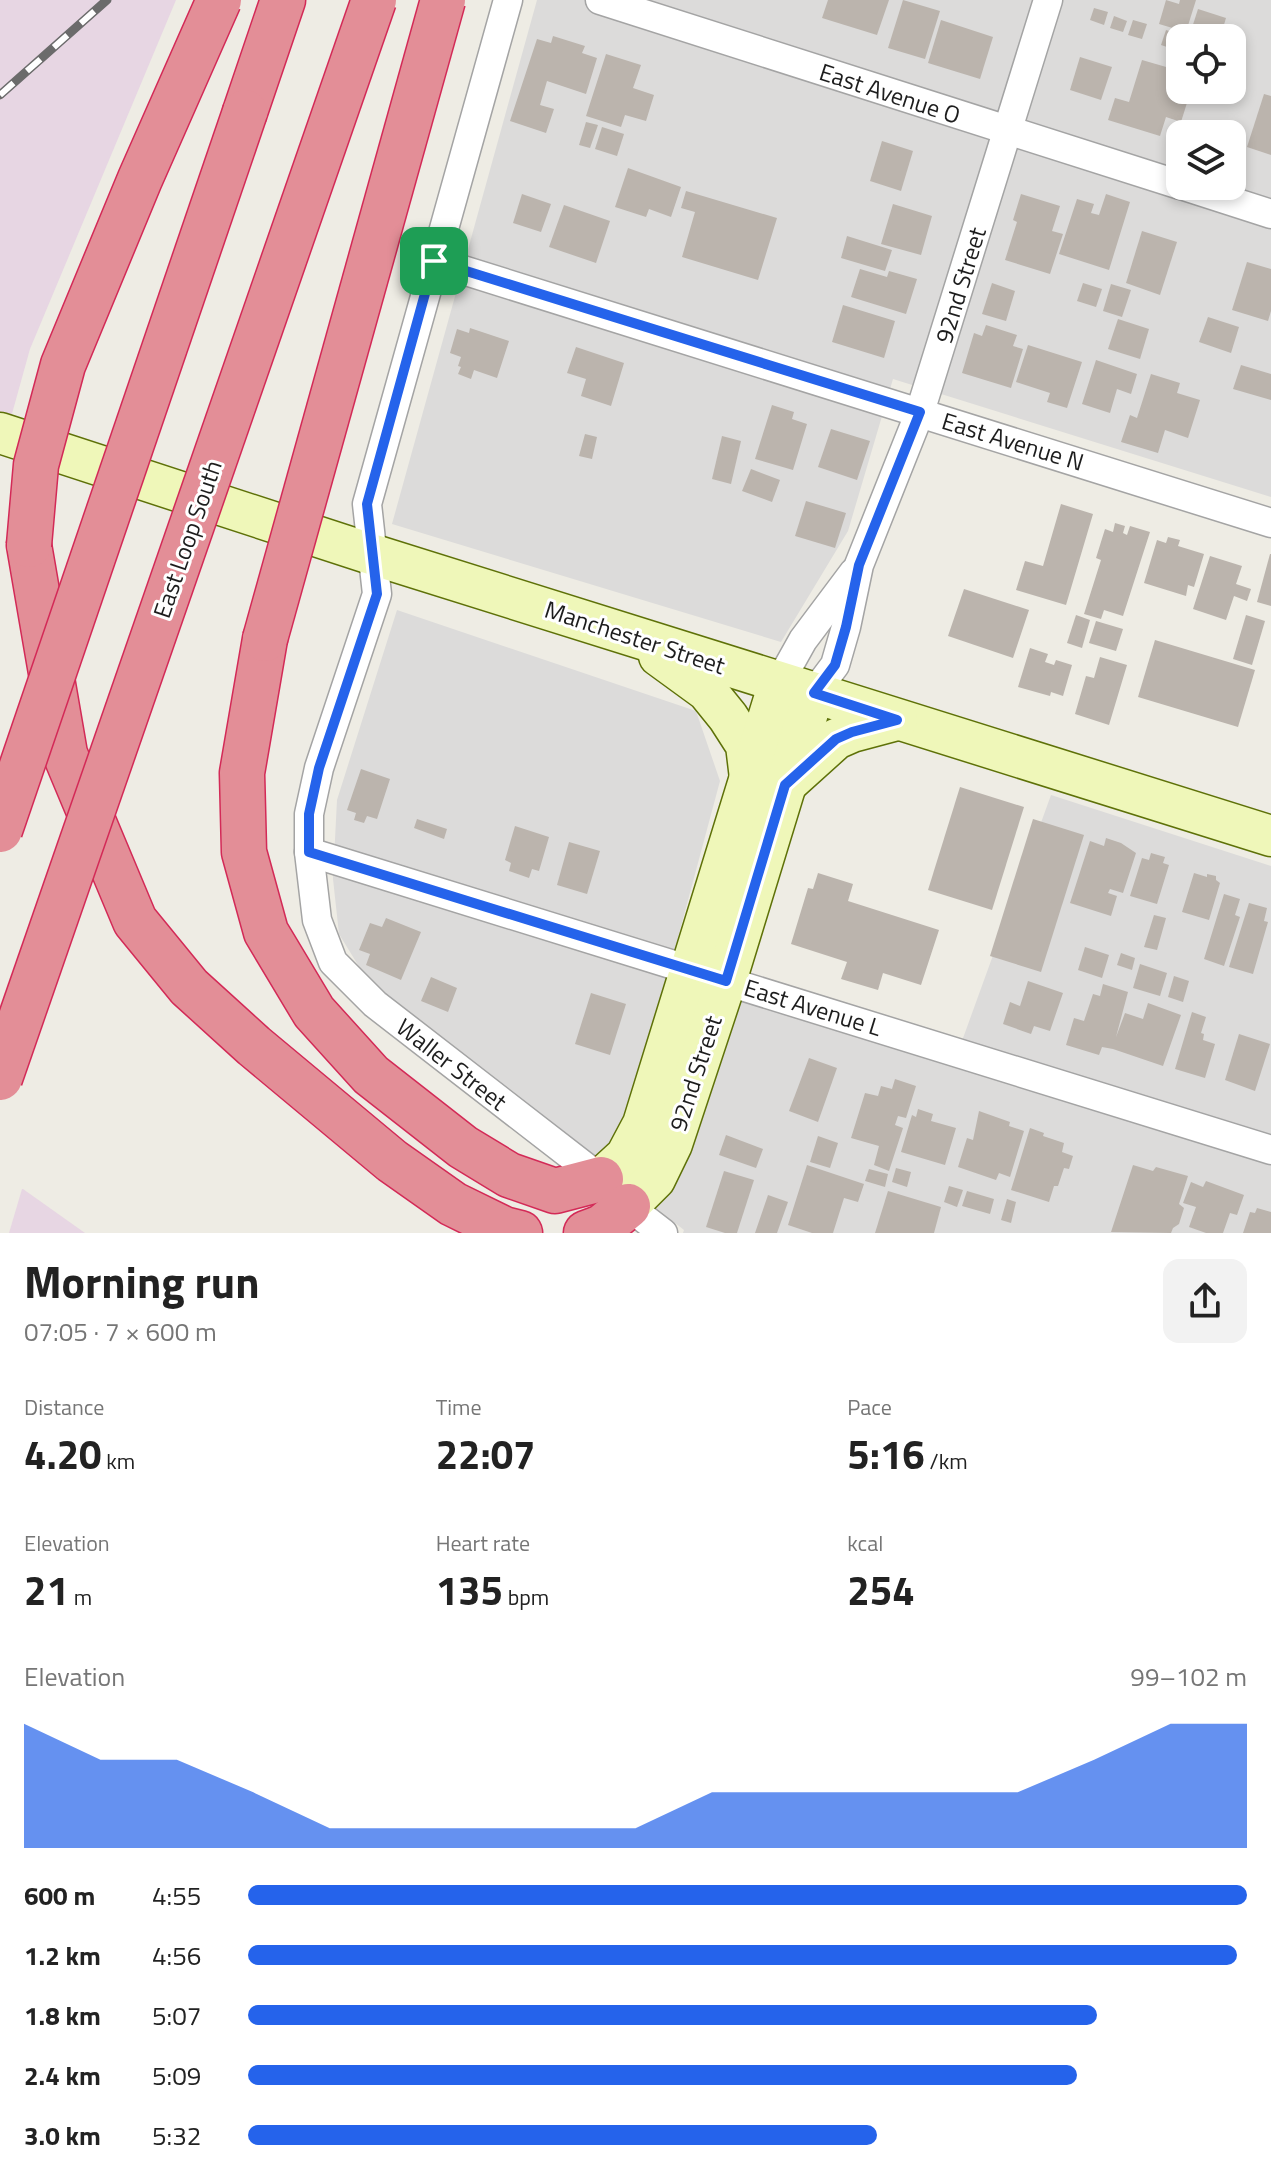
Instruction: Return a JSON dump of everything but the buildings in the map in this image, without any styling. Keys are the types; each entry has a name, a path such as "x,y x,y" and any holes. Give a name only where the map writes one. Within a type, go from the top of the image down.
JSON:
{"highway":[{"path":"219,0 63,365 36,465 29,545 65,754 135,921 189,987 254,1046 392,1161 453,1204 504,1229 520,1233"},
{"path":"0,830 283,0"},
{"name":"East Loop South","path":"0,1078 374,0"},
{"path":"443,0 265,639 242,773 244,852 266,932 314,1012 371,1075 463,1147 509,1175 555,1191 614,1192 602,1227 586,1233"}],"main road":[{"name":"Manchester Street","path":"0,433 371,554 1271,836"},
{"path":"633,636 707,691 728,717 768,781 836,739 897,720"},
{"name":"92nd Street","path":"614,1192 655,1179 672,1144 708,975 796,688"}],"street":[{"name":"Waller Street","path":"508,0 367,504 377,594 319,768 309,814 309,852 317,920 333,962 375,1004 663,1233"},
{"name":"East Avenue O","path":"600,0 1166,180"},
{"name":"92nd Street","path":"796,688 835,665 859,565 920,412 1048,0"},
{"name":"East Avenue O","path":"1228,200 1271,214"},
{"name":"East Avenue N","path":"434,261 1271,523"},
{"name":"92nd Street","path":"796,688 803,640 859,565"},
{"name":"East Avenue L","path":"309,852 1271,1150"}],"shaded area":[{"path":"0,0 176,0 30,349 0,457"},
{"path":"537,0 1271,0 1271,497 893,379 848,531 781,642 392,524"},
{"path":"397,610 696,711 720,781 666,982 958,1052 1051,795 1271,866 1271,1233 683,1233 684,1230 366,978 339,934 333,879 337,800"},
{"path":"23,1189 85,1233 9,1233"}],"railway":[{"path":"0,95 107,0"}],"route":[{"path":"434,261 920,412 859,565 835,665 814,693 897,720 836,739 785,785 726,981 309,852 309,814 319,768 377,594 367,504 434,261"}]}
